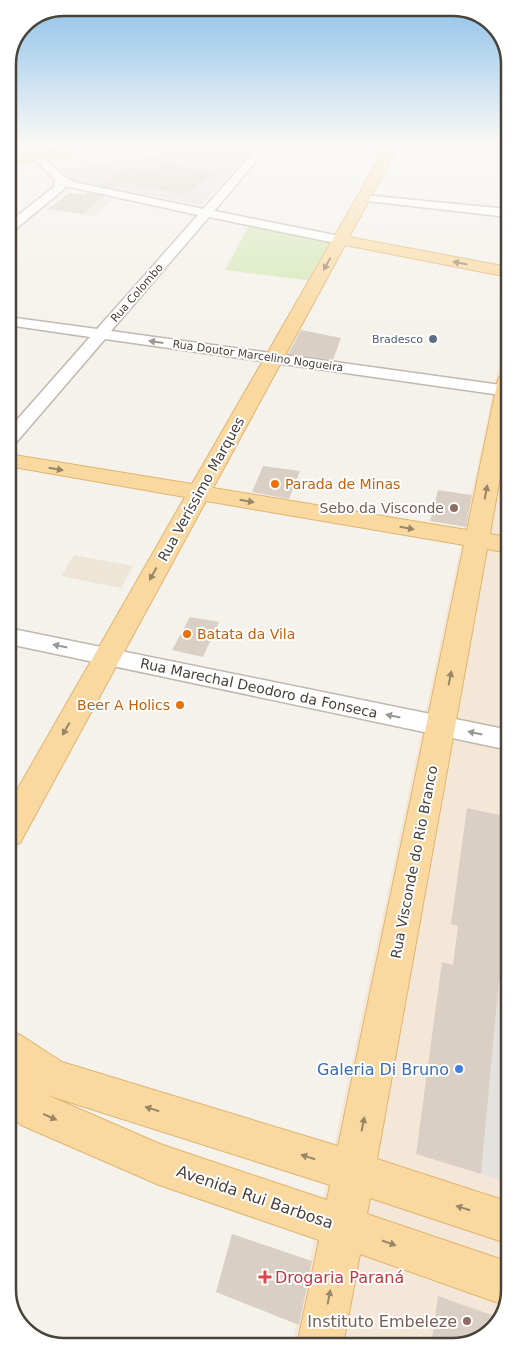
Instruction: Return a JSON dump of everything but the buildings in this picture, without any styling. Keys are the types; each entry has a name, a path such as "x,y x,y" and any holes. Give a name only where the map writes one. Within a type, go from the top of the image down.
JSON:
{"main road":[{"name":"Rua Veríssimo Marques","path":"16,820 357,208"},
{"path":"340,240 501,271"},
{"name":"Rua Visconde do Rio Branco","path":"321,1338 501,417"},
{"path":"16,461 501,544"},
{"path":"16,1055 52,1078 354,1172 501,1220"},
{"name":"Avenida Rui Barbosa","path":"16,1096 35,1111 151,1161 501,1281"}],"street":[{"path":"16,223 34,208"},
{"path":"184,208 340,240"},
{"name":"Rua Colombo","path":"16,432 211,208"},
{"path":"461,208 501,212"},
{"name":"Rua Doutor Marcelino Nogueira","path":"16,322 274,358 501,386"},
{"name":"Rua Marechal Deodoro da Fonseca","path":"16,638 501,738"}],"shaded area":[{"path":"49,208 103,208 94,216"},
{"path":"501,354 500,1296 496,1311 482,1328 459,1337 293,1338"},
{"path":"74,555 133,566 121,588 61,576"},
{"path":"499,981 501,981 501,1180 481,1174"}],"green space":[{"path":"250,223 335,240 313,281 225,270"}],"place":[{"name":"Bradesco","path":"433,339"},
{"name":"Parada de Minas","path":"275,484"},
{"name":"Sebo da Visconde","path":"454,508"},
{"name":"Batata da Vila","path":"187,634"},
{"name":"Beer A Holics","path":"180,705"},
{"name":"Galeria Di Bruno","path":"459,1069"},
{"name":"Drogaria Paraná","path":"265,1277"},
{"name":"Instituto Embeleze","path":"467,1321"}]}
